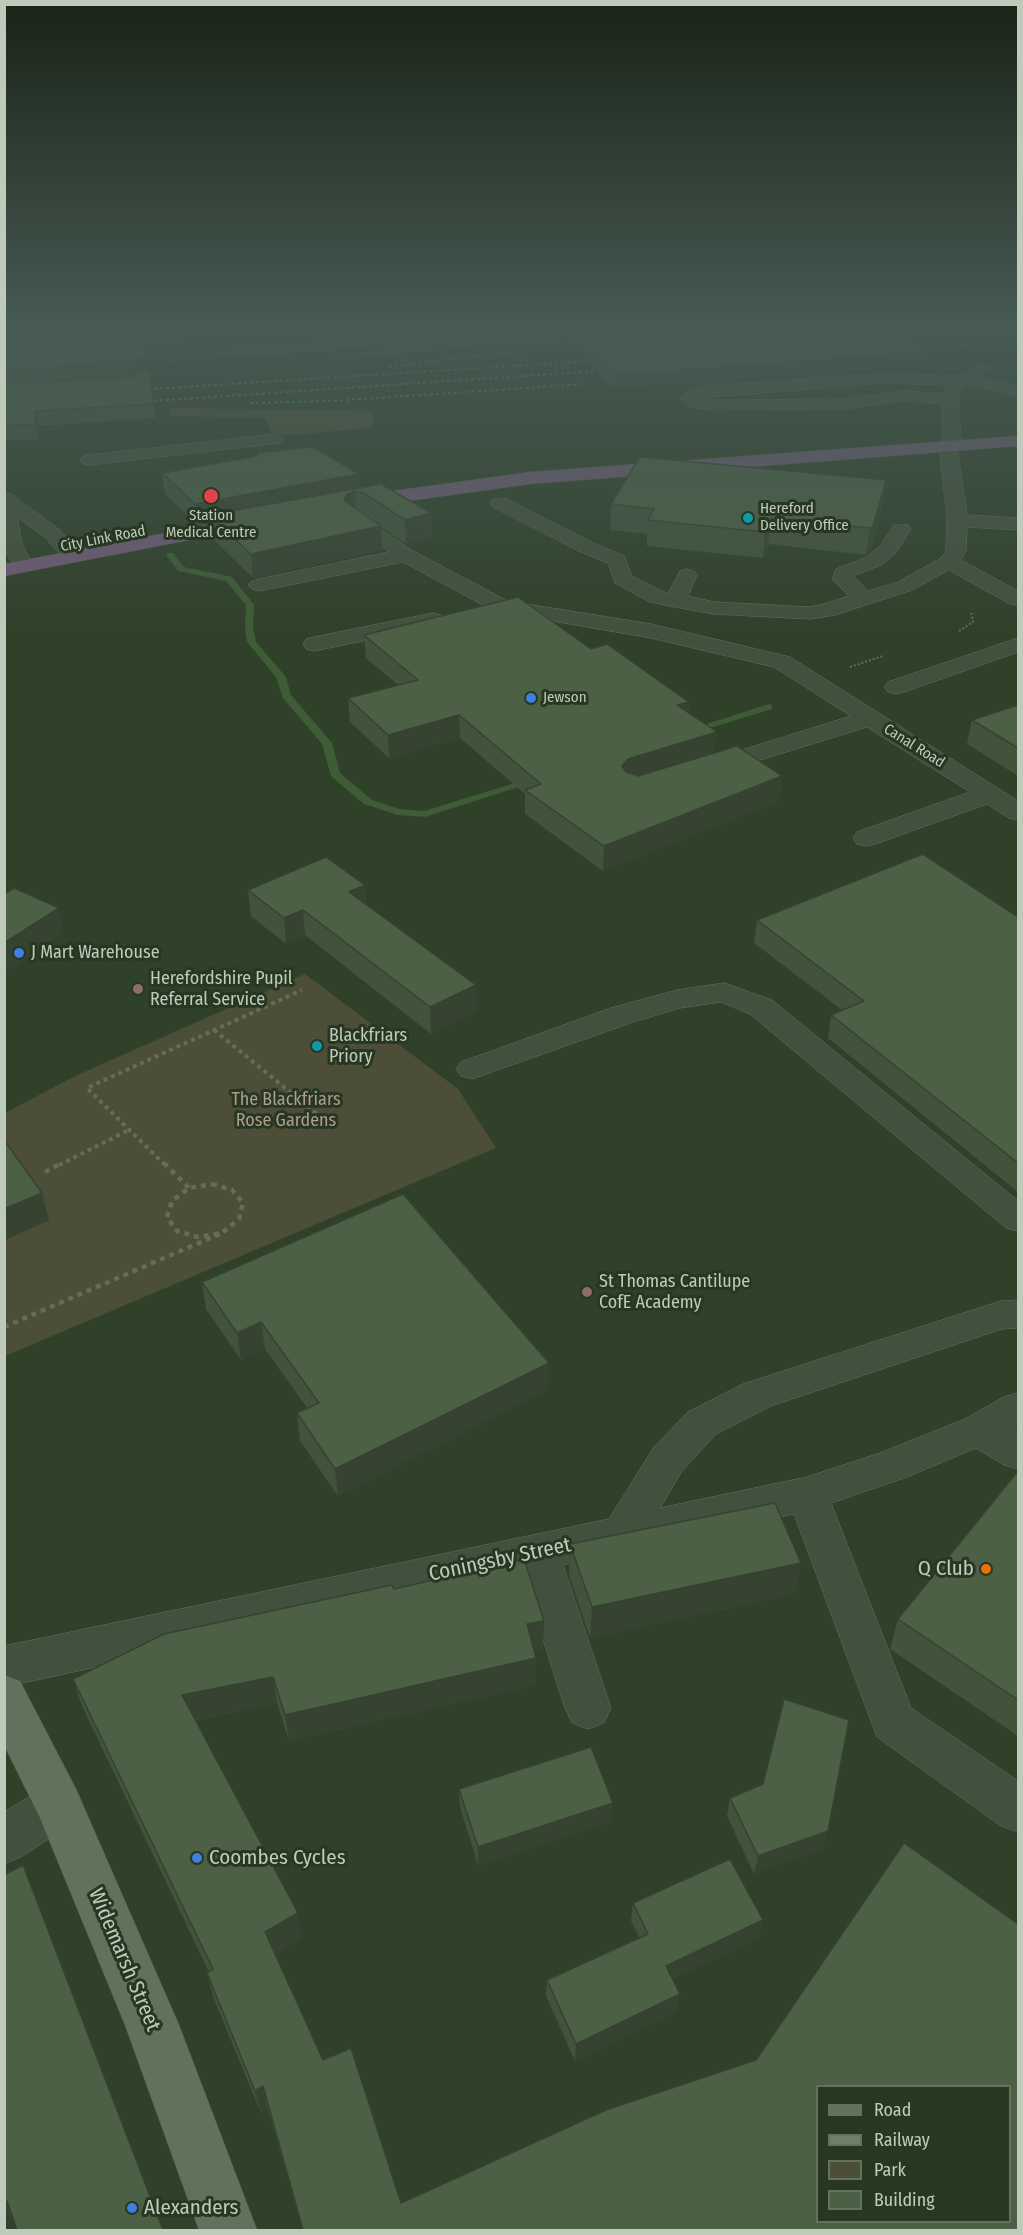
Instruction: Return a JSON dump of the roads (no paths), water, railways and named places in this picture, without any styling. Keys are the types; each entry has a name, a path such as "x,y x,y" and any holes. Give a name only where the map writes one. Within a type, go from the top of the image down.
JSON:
{"highway":[{"path":"950,443 1005,433"},
{"path":"338,500 531,478 950,443 1018,441"},
{"name":"City Link Road","path":"12,563 263,514"}],"main road":[{"name":"Widemarsh Street","path":"4,1696 59,1805 152,2025 228,2230"}],"street":[{"path":"950,433 957,518 958,567"},
{"path":"89,460 275,439"},
{"path":"5,499 53,534 68,552"},
{"path":"5,499 12,543 12,563"},
{"path":"500,503 586,547 617,560 622,579 658,597 675,601 714,608 759,604 788,612 810,613 905,586 958,567 1018,599"},
{"path":"957,518 1018,518"},
{"path":"957,518 1018,524"},
{"path":"357,522 406,555 502,606"},
{"path":"864,598 842,579 843,573 874,561 889,549 901,529"},
{"path":"259,585 406,555"},
{"path":"675,601 687,575"},
{"path":"314,644 502,606"},
{"name":"Canal Road","path":"502,606 651,631 782,662 1018,812"},
{"path":"788,612 809,630"},
{"path":"896,687 1018,645"},
{"path":"692,773 871,718"},
{"path":"866,838 990,794"},
{"path":"472,1069 644,1009 677,999 724,992 761,1007 1018,1219"},
{"path":"622,1534 668,1459 702,1423 757,1395 1001,1315 1018,1314"},
{"name":"Coningsby Street","path":"4,1667 807,1494 893,1465 978,1430 1018,1408"},
{"path":"978,1430 1018,1453"},
{"path":"807,1494 894,1722 1018,1809"},
{"path":"537,1552 588,1708"},
{"path":"4,1840 59,1805"}],"waterway":[{"path":"170,555 181,569 229,579 250,605 249,627 252,642 281,677 286,696 327,743 335,774 368,802 398,812 425,814 532,781"},
{"path":"690,731 769,707"}],"place":[{"name":"Station Medical Centre","path":"211,496"},
{"name":"Hereford Delivery Office","path":"748,518"},
{"name":"Jewson","path":"531,698"},
{"name":"J Mart Warehouse","path":"19,953"},
{"name":"Herefordshire Pupil Referral Service","path":"138,989"},
{"name":"Blackfriars Priory","path":"317,1046"},
{"name":"St Thomas Cantilupe CofE Academy","path":"587,1292"},
{"name":"Q Club","path":"986,1569"},
{"name":"Coombes Cycles","path":"197,1858"},
{"name":"Alexanders","path":"132,2208"}],"park label":[{"name":"The Blackfriars Rose Gardens","path":"286,1110"}]}
